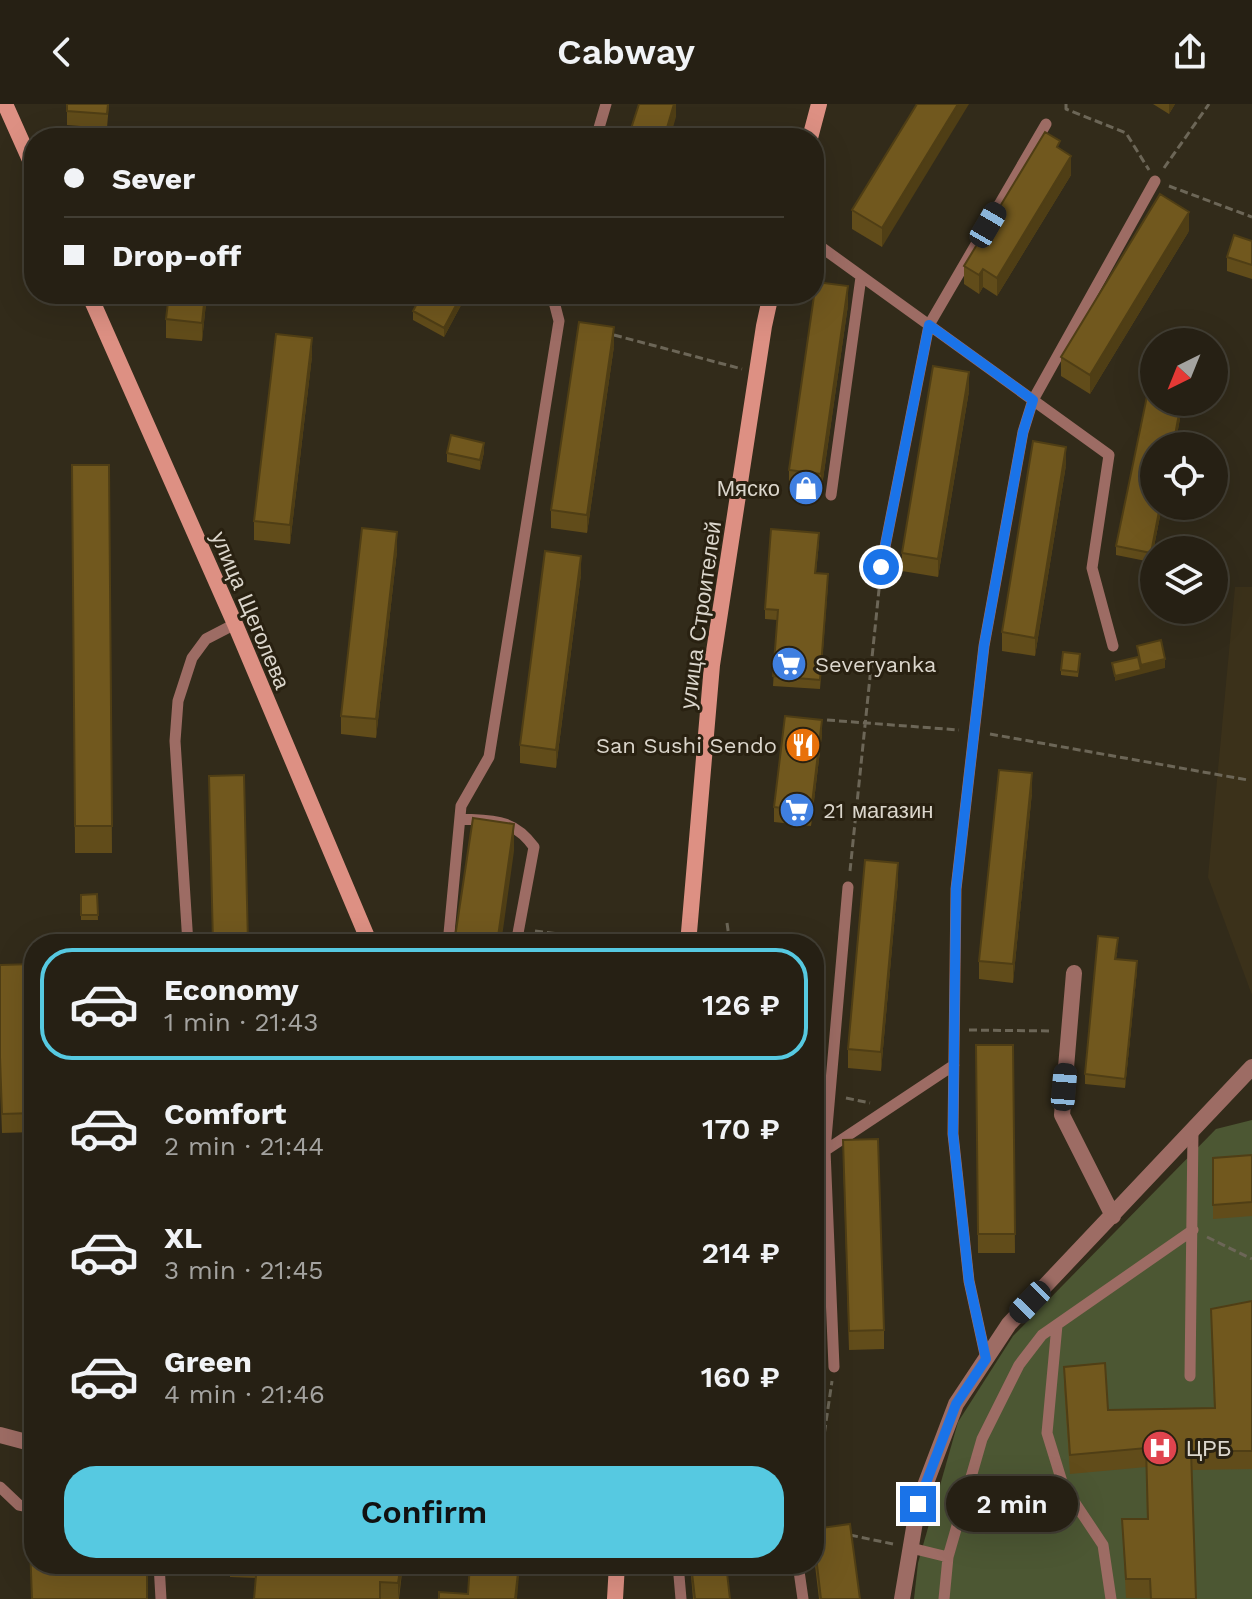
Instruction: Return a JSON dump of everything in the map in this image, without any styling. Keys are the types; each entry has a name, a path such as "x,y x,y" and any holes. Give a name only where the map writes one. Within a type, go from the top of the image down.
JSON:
{"street":[{"path":"5,104 24,147"},
{"path":"813,128 819,104"},
{"name":"улица Щеголева","path":"93,304 235,624 366,934"},
{"name":"улица Строителей","path":"689,934 712,665 769,304"},
{"path":"1074,973 1062,1115 1113,1216"},
{"path":"902,1599 918,1504 956,1404 1009,1324 1252,1067"},
{"path":"0,1435 24,1441"},
{"path":"615,1599 616,1574"}],"lane":[{"path":"599,128 606,104"},
{"path":"881,567 929,325 1046,124"},
{"path":"986,1359 969,1281 953,1134 956,889 984,646 1023,432 1033,400 1155,181"},
{"path":"824,249 1109,455 1092,568 1113,646"},
{"path":"831,495 861,277"},
{"path":"449,934 461,806 489,757 559,321 555,304"},
{"path":"187,934 175,741 178,701 192,658 206,639 235,624"},
{"path":"460,819 504,822 525,835 534,847 518,934"},
{"path":"834,1367 825,1150 848,887"},
{"path":"825,1150 954,1065"},
{"path":"1190,1376 1193,1131"},
{"path":"944,1599 948,1557 982,1439 1019,1365 1042,1335 1193,1230"},
{"path":"1057,1325 1047,1433 1063,1485 1103,1545 1111,1599"},
{"path":"0,1487 24,1506"},
{"path":"911,1548 948,1557"},
{"path":"160,1574 161,1599"},
{"path":"679,1574 681,1599"},
{"path":"799,1574 803,1599"}],"path":[{"path":"1066,104 1066,109 1126,133 1155,181 1252,217"},
{"path":"1155,181 1209,104"},
{"path":"605,333 757,373"},
{"path":"848,887 881,567"},
{"path":"827,720 974,731 1248,780"},
{"path":"727,923 729,934"},
{"path":"519,929 559,934"},
{"path":"954,1030 1069,1032"},
{"path":"1193,1230 1252,1259"},
{"path":"824,1436 834,1367"},
{"path":"838,1536 850,1535 911,1548"}],"shaded area":[{"path":"1235,587 1252,587 1252,995 1208,877"}],"green space":[{"path":"1252,1120 1252,1599 914,1599 918,1563 958,1422 1013,1336 1216,1129"}],"building":[{"path":"67,104 108,104 107,114 67,111"},
{"path":"639,104 674,104 667,128 631,128"},
{"path":"917,104 958,104 882,228 852,210"},
{"path":"1045,132 1060,141 1057,147 1071,156 997,278 983,269 979,275 964,266"},
{"path":"1160,194 1189,212 1090,375 1061,357"},
{"path":"1234,235 1252,241 1252,265 1227,257"},
{"path":"824,283 848,286 821,474 789,470 813,304 824,304"},
{"path":"168,304 204,304 202,323 166,319"},
{"path":"417,304 457,304 444,328 413,311"},
{"path":"579,322 614,327 587,515 551,510"},
{"path":"276,334 312,338 290,525 254,521"},
{"path":"933,366 969,372 938,559 902,553"},
{"path":"1143,416 1179,416 1176,432 1140,432 1140,520 1157,520 1154,536 1140,536 1140,551 1116,546"},
{"path":"451,435 484,443 480,460 447,453"},
{"path":"1033,441 1066,447 1035,638 1002,632"},
{"path":"72,465 109,465 112,826 75,826"},
{"path":"362,528 397,532 376,719 341,716"},
{"path":"771,529 819,533 815,573 828,574 820,680 773,676 778,610 765,609"},
{"path":"545,551 581,556 556,750 520,745"},
{"path":"1161,640 1165,659 1141,665 1137,646"},
{"path":"1063,652 1080,654 1078,672 1061,670"},
{"path":"1138,657 1141,670 1115,676 1112,663"},
{"path":"785,716 822,720 811,812 774,807"},
{"path":"999,770 1032,773 1013,964 979,961"},
{"path":"244,775 248,934 213,934 209,776"},
{"path":"473,818 514,824 498,934 456,934"},
{"path":"865,860 898,863 881,1052 848,1049"},
{"path":"97,894 98,915 81,915 81,895"},
{"path":"1098,936 1118,938 1115,959 1137,961 1125,1079 1085,1074"},
{"path":"24,964 24,1113 2,1114 0,965"},
{"path":"976,1045 1013,1045 1015,1234 978,1234"},
{"path":"878,1139 884,1330 849,1331 843,1140"},
{"path":"1252,1155 1252,1202 1213,1205 1213,1158"},
{"name":"ЦРБ","path":"1252,1301 1252,1451 1191,1451 1196,1599 1151,1599 1150,1579 1126,1579 1122,1519 1148,1519 1146,1448 1070,1455 1064,1367 1105,1363 1108,1410 1215,1408 1211,1309"},
{"path":"850,1524 860,1599 821,1599 818,1574 824,1574 824,1528"},
{"path":"31,1574 147,1574 147,1599 32,1599"},
{"path":"256,1574 399,1574 398,1583 380,1582 380,1599 254,1599"},
{"path":"469,1574 518,1574 515,1599 439,1599 439,1592 468,1594"},
{"path":"692,1574 727,1574 730,1599 695,1599"}],"place":[{"name":"Мяско","path":"806,488"},
{"name":"Severyanka","path":"789,664"},
{"name":"San Sushi Sendo","path":"803,745"},
{"name":"21 магазин","path":"797,810"},
{"name":"ЦРБ","path":"1160,1448"}],"route":[{"path":"881,567 929,325 1033,400 1023,432 984,646 956,889 953,1134 969,1281 986,1359 956,1404 918,1504"}]}
